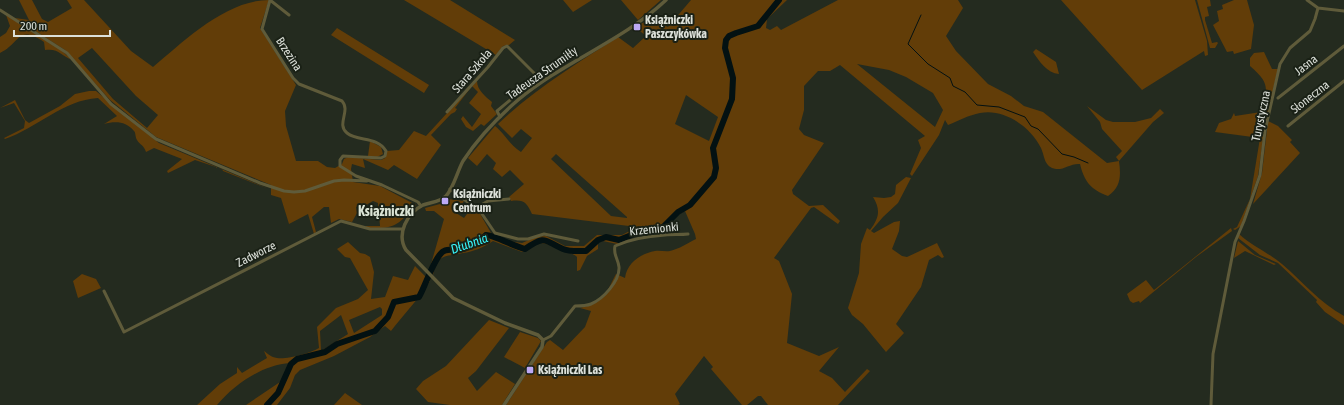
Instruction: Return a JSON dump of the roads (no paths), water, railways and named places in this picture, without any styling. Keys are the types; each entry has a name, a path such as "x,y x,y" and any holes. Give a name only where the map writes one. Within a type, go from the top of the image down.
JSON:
{"street":[{"path":"270,0 289,15"},
{"name":"Brzezina","path":"270,0 262,30 293,78 299,84 342,101 346,108 342,124 344,130 350,135 367,138 379,144 386,151 384,156 381,158 349,156 341,158 340,164 342,168 367,181 382,185 418,202 421,206"},
{"name":"Tadeusza Strumiłły","path":"450,190 462,162 477,141 518,100 567,65 644,19 666,0"},
{"path":"1306,0 1318,8 1344,11"},
{"name":"Turystyczna","path":"1211,405 1213,354 1236,236 1244,221 1260,175 1264,131 1280,64 1290,48 1310,31 1318,8"},
{"path":"0,10 67,53 111,104 156,139 260,183 294,192 334,181 367,181"},
{"name":"Stara Szkoła","path":"447,112 488,67 503,48 507,46 536,75 534,80 497,111 500,117"},
{"name":"Jasna","path":"1278,98 1344,46"},
{"name":"Słoneczna","path":"1288,126 1344,82"},
{"path":"504,405 542,347 542,340 538,335 504,324 457,301 404,248 402,241 402,229 407,220 421,206 441,199 450,190 480,211 495,233 509,238 528,239 544,234 578,241"},
{"path":"476,208 488,201 509,199"},
{"name":"Zadworze","path":"104,291 124,332 293,245 309,239 341,221 364,228 402,229"},
{"name":"Krzemionki","path":"542,340 551,336 575,306 589,305 602,299 618,274 619,265 614,254 615,246 624,241 667,234 677,236 688,234"}],"waterway":[{"name":"Dłubnia","path":"267,405 278,393 291,364 297,359 325,352 337,344 375,331 388,317 394,302 419,297 437,258 444,251 470,246 481,240 486,235 493,236 525,249 532,244 545,240 566,250 586,251 598,240 606,237 619,240 639,232 659,231 678,212 690,205 714,177 716,168 713,148 732,99 733,78 725,48 726,40 729,36 758,26 779,0"},
{"path":"921,15 908,44 928,64 950,78 953,86 965,92 977,105 999,107 1025,117 1031,126 1038,129 1062,154 1088,163"}],"place":[{"name":"Książniczki Paszczykówka","path":"637,27"},
{"name":"Książniczki Centrum","path":"445,201"},
{"name":"Książniczki Las","path":"530,370"}],"district":[{"name":"Książniczki","path":"386,211"}]}
